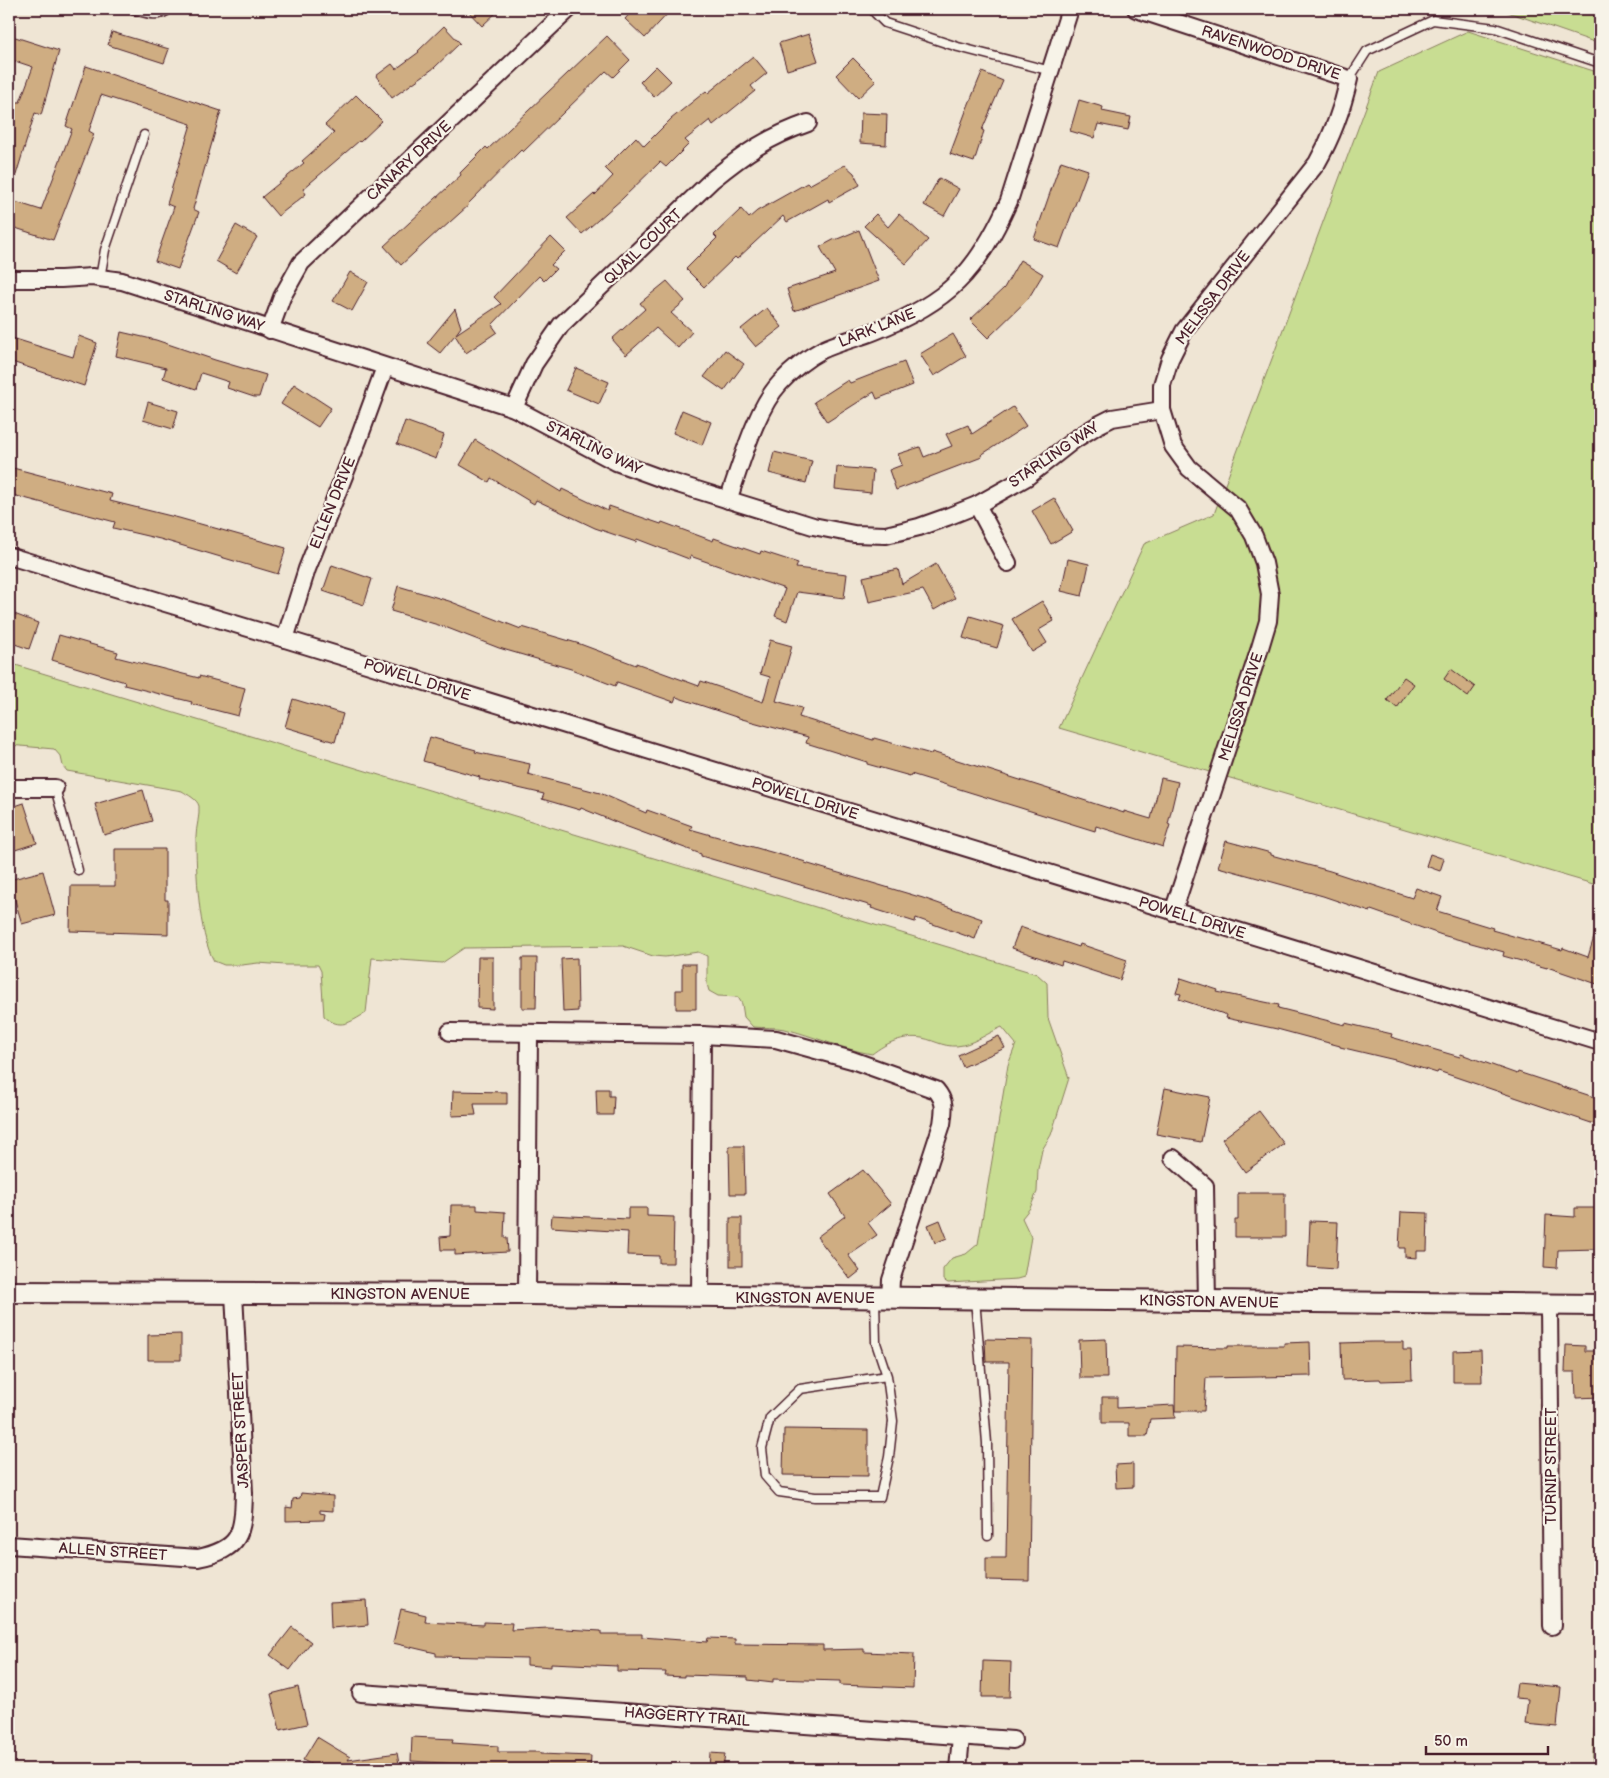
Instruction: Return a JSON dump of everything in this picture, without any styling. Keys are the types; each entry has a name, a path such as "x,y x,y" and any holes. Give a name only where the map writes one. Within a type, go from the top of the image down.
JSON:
{"street":[{"name":"CANARY DRIVE","path":"270,330 282,297 301,262 569,9"},
{"name":"LARK LANE","path":"728,500 762,411 779,384 797,367 822,350 912,316 940,299 964,277 981,254 996,230 1009,201 1070,9"},
{"name":"RAVENWOOD DRIVE","path":"1136,9 1171,17 1349,79"},
{"name":"MELISSA DRIVE","path":"1173,912 1259,651 1268,621 1270,594 1264,563 1254,536 1238,509 1189,468 1173,446 1162,410 1162,385 1170,358 1184,331 1317,163 1331,138 1342,108 1349,79"},
{"name":"QUAIL COURT","path":"514,408 534,364 561,325 712,180 737,159 782,132 808,123"},
{"name":"STARLING WAY","path":"9,280 100,278 122,281 514,408 616,462 668,481 813,526 854,534 886,535 919,527 977,505 1027,476 1074,440 1098,425 1112,418 1162,410"},
{"name":"ELLEN DRIVE","path":"284,639 307,569 385,367"},
{"path":"977,505 1008,563"},
{"name":"POWELL DRIVE","path":"9,556 1600,1042"},
{"path":"9,788 55,788"},
{"path":"450,1032 702,1035 776,1039 815,1049 936,1090 942,1097 944,1109 942,1124 891,1280 883,1298"},
{"path":"528,1294 529,1034"},
{"path":"700,1297 702,1035"},
{"path":"1173,1158 1205,1186 1207,1302"},
{"name":"KINGSTON AVENUE","path":"9,1292 528,1294 1600,1305"},
{"name":"JASPER STREET","path":"216,1554 235,1542 244,1518 234,1293"},
{"name":"TURNIP STREET","path":"1549,1305 1552,1626"},
{"name":"ALLEN STREET","path":"9,1545 198,1558 216,1554"},
{"name":"HAGGERTY TRAIL","path":"361,1693 1013,1740"},
{"path":"958,1769 961,1737"}],"lane":[{"path":"130,9 157,15 165,13 169,9"},
{"path":"874,9 875,14 885,23 958,47 1051,71"},
{"path":"1349,79 1367,51 1433,20 1495,28 1600,63"},
{"path":"100,278 105,250 144,135"},
{"path":"55,788 78,870"},
{"path":"883,1298 876,1344 887,1376 893,1422 889,1457 880,1497 815,1497 779,1492 765,1476 762,1448 770,1418 800,1389 887,1376"},
{"path":"975,1299 987,1444 988,1536"}],"green space":[{"path":"1499,9 1600,9 1600,44"},
{"path":"1468,31 1600,73 1600,886 1059,728 1144,544 1214,514 1379,72"},
{"path":"9,663 1037,974 1047,983 1048,1018 1069,1078 1051,1135 1042,1150 1038,1169 1037,1192 1030,1208 1022,1218 1031,1237 1024,1277 948,1283 943,1280 943,1269 952,1258 966,1254 978,1244 1008,1065 1016,1044 1002,1027 963,1045 952,1046 915,1037 889,1043 872,1054 861,1052 785,1029 753,1027 744,1017 742,1004 738,997 718,996 709,991 707,984 707,956 698,952 665,957 653,956 623,946 464,948 442,963 372,958 366,1013 345,1024 335,1023 324,1016 321,971 318,965 258,963 224,965 214,961 204,934 201,918 196,837 199,806 194,799 182,791 67,771 63,766 61,757 54,749 9,745"},
{"path":"1600,1656 1600,1769 1592,1769 1598,1663"}],"building":[{"path":"466,9 500,9 482,26"},
{"path":"634,9 672,9 645,38 625,19"},
{"path":"444,26 460,43 434,68 392,98 376,76 392,64 396,69 419,52"},
{"path":"112,32 169,49 164,63 108,45"},
{"path":"809,34 818,61 787,70 779,43"},
{"path":"9,35 59,51 41,115 35,113 12,188 9,187 9,119 14,102 20,102 33,67 9,59"},
{"path":"607,36 630,60 613,77 606,71 523,152 521,150 469,205 401,265 384,246 461,175 460,173 486,147 488,149"},
{"path":"753,56 767,73 751,86 755,91 713,125 710,120 685,140 689,144 666,167 660,162 582,234 567,218 595,195 613,176 605,168 636,137 644,146 671,119 706,91 708,93"},
{"path":"853,58 876,81 858,98 836,75"},
{"path":"86,66 221,111 193,209 199,212 178,269 155,261 174,207 167,204 191,124 101,95 89,131 94,134 53,240 9,226 9,200 41,210 72,129 66,126"},
{"path":"656,66 671,81 654,97 640,82"},
{"path":"982,72 1003,81 982,130 984,131 974,162 950,154"},
{"path":"356,95 382,121 360,142 303,189 306,194 278,216 262,197 304,163 302,161 334,133 325,125"},
{"path":"1079,100 1103,107 1102,111 1131,117 1128,130 1098,124 1094,138 1070,131"},
{"path":"861,113 887,114 886,145 860,143"},
{"path":"1061,161 1088,170 1059,248 1034,239"},
{"path":"845,165 854,173 860,185 829,202 828,199 787,222 783,216 737,259 735,257 704,287 686,269 717,238 714,235 741,209 749,218 757,211 807,183 809,185"},
{"path":"939,178 959,189 944,216 924,205"},
{"path":"876,214 888,227 899,214 928,240 906,264 864,226"},
{"path":"236,225 257,237 236,273 216,261"},
{"path":"859,230 879,281 794,311 787,289 835,273 820,247"},
{"path":"551,237 565,251 551,265 556,269 544,281 539,276 492,325 497,332 466,353 455,335 440,353 427,343 455,309 461,327 456,334 501,304 494,297"},
{"path":"1020,260 1043,274 1028,299 988,338 970,320 1004,288"},
{"path":"350,272 368,282 352,311 333,301"},
{"path":"667,281 685,301 671,313 692,332 678,348 656,328 626,355 612,339 645,309 640,303"},
{"path":"767,308 782,327 756,347 741,329"},
{"path":"121,332 156,340 266,375 259,397 227,388 229,382 201,373 196,389 163,378 166,368 116,356"},
{"path":"953,334 966,356 934,376 920,354"},
{"path":"79,336 97,343 84,386 9,361 9,337 73,357"},
{"path":"725,350 744,364 724,391 704,377"},
{"path":"904,362 913,385 877,399 874,392 827,422 814,402 848,380 850,383"},
{"path":"576,368 609,382 599,404 566,390"},
{"path":"294,384 331,408 318,427 281,404"},
{"path":"148,402 178,411 173,429 143,420"},
{"path":"1013,407 1026,426 981,455 982,457 896,490 889,470 902,465 898,454 920,447 924,457 952,446 946,434 968,425 972,434"},
{"path":"682,410 711,422 702,445 673,433"},
{"path":"405,421 444,435 436,459 397,444"},
{"path":"475,440 561,492 562,489 608,511 609,506 661,524 662,522 713,541 714,538 760,554 761,551 798,563 796,568 847,574 844,598 797,592 787,621 775,616 785,589 690,556 689,559 637,539 636,542 595,528 536,500 534,504 491,478 489,482 460,465"},
{"path":"774,452 812,461 806,483 769,473"},
{"path":"837,467 873,470 871,493 835,489"},
{"path":"13,468 112,494 110,501 286,548 278,574 160,539 113,528 115,522 9,494 9,484"},
{"path":"1054,498 1073,531 1051,544 1032,511"},
{"path":"1068,559 1089,564 1082,596 1061,591"},
{"path":"936,564 955,598 934,610 923,590 869,602 863,577 898,569 902,584"},
{"path":"332,565 372,579 364,605 323,591"},
{"path":"398,586 449,601 521,629 522,627 580,644 699,686 701,681 763,702 770,677 760,674 770,640 792,646 776,701 802,708 799,717 873,740 874,738 931,754 932,752 1124,813 1124,811 1151,819 1161,778 1178,782 1168,824 1170,825 1163,847 1096,826 1095,831 911,774 910,776 867,764 867,762 806,743 808,737 742,719 676,697 674,702 617,682 615,686 571,669 499,648 445,627 391,611"},
{"path":"1042,601 1054,621 1039,630 1047,643 1032,652 1012,619"},
{"path":"9,612 38,623 29,649 9,642"},
{"path":"970,616 1004,626 997,648 963,638"},
{"path":"59,635 118,652 116,657 245,688 238,716 124,685 125,682 52,660"},
{"path":"1451,669 1475,687 1468,697 1444,679"},
{"path":"1404,677 1414,684 1397,708 1387,700"},
{"path":"293,699 343,714 335,742 285,727"},
{"path":"430,737 476,750 475,752 530,764 528,774 600,793 646,813 647,810 692,826 690,829 923,898 982,919 975,939 916,918 915,922 871,908 872,906 701,856 701,854 581,808 580,810 542,799 544,794 479,779 480,777 423,761"},
{"path":"143,790 152,821 104,835 95,804"},
{"path":"24,803 37,843 9,852 9,808"},
{"path":"1226,841 1330,871 1412,898 1416,888 1442,897 1437,911 1493,928 1492,930 1562,950 1563,948 1588,957 1597,927 1600,928 1600,985 1547,967 1503,956 1504,952 1442,935 1371,910 1370,912 1323,896 1218,867"},
{"path":"115,849 165,849 165,900 168,900 168,934 70,931 71,886 115,886"},
{"path":"1430,854 1444,859 1440,871 1426,866"},
{"path":"43,871 55,915 22,924 9,880"},
{"path":"1020,927 1079,947 1080,944 1127,960 1120,980 1062,961 1061,965 1012,948"},
{"path":"478,957 493,957 493,1009 477,1008"},
{"path":"522,958 537,958 536,1008 522,1008"},
{"path":"577,958 578,1011 563,1012 561,959"},
{"path":"682,964 696,964 696,1009 676,1009 676,990 682,990"},
{"path":"1181,978 1218,990 1217,992 1279,1005 1278,1008 1345,1025 1345,1023 1392,1034 1391,1037 1460,1057 1461,1054 1517,1074 1518,1072 1600,1099 1600,1126 1438,1071 1437,1073 1277,1029 1226,1018 1227,1015 1179,999 1181,994 1176,993"},
{"path":"999,1036 1005,1048 963,1067 958,1055"},
{"path":"1165,1088 1210,1097 1201,1142 1156,1134"},
{"path":"596,1089 609,1089 609,1096 614,1096 613,1115 597,1115"},
{"path":"453,1091 507,1092 507,1104 474,1104 476,1115 452,1116"},
{"path":"1259,1111 1284,1144 1245,1172 1222,1139"},
{"path":"729,1146 744,1146 745,1194 730,1194"},
{"path":"863,1170 891,1204 868,1223 877,1235 848,1255 860,1271 850,1279 817,1237 845,1216 830,1194"},
{"path":"1238,1193 1285,1193 1285,1237 1235,1237 1235,1220 1238,1220"},
{"path":"451,1205 477,1205 477,1210 505,1212 504,1238 507,1238 508,1252 455,1255 455,1250 441,1250 440,1237 450,1236"},
{"path":"628,1208 647,1208 647,1216 674,1217 673,1263 659,1263 659,1256 627,1255 628,1232 551,1227 552,1215 628,1219"},
{"path":"1575,1208 1597,1208 1598,1249 1558,1250 1557,1268 1544,1267 1546,1215 1575,1217"},
{"path":"1401,1212 1428,1213 1427,1251 1417,1251 1417,1258 1405,1257 1405,1248 1399,1248"},
{"path":"730,1218 742,1218 742,1266 730,1266"},
{"path":"940,1220 947,1238 935,1243 928,1225"},
{"path":"1310,1221 1338,1222 1336,1269 1308,1267"},
{"path":"181,1334 181,1360 148,1360 148,1335"},
{"path":"985,1339 1032,1340 1029,1581 986,1580 986,1558 1006,1558 1009,1362 986,1362"},
{"path":"1106,1339 1107,1378 1080,1378 1079,1340"},
{"path":"1310,1342 1311,1376 1206,1378 1204,1411 1175,1411 1176,1347 1284,1346 1284,1343"},
{"path":"1403,1342 1403,1350 1411,1350 1412,1380 1342,1380 1341,1343"},
{"path":"1566,1345 1585,1346 1585,1351 1596,1351 1596,1357 1600,1357 1600,1397 1576,1398 1575,1372 1565,1372"},
{"path":"1481,1350 1482,1382 1453,1382 1453,1351"},
{"path":"1102,1397 1117,1397 1117,1408 1174,1405 1175,1418 1150,1419 1147,1436 1129,1436 1129,1423 1102,1423"},
{"path":"784,1429 868,1430 868,1476 783,1475"},
{"path":"1133,1464 1133,1487 1116,1488 1115,1465"},
{"path":"301,1493 333,1496 333,1511 320,1510 320,1513 325,1514 324,1520 286,1521 286,1507 292,1508 293,1499 300,1498"},
{"path":"366,1600 368,1625 331,1628 330,1602"},
{"path":"401,1609 426,1615 425,1622 484,1625 484,1622 512,1623 511,1630 548,1628 601,1631 601,1634 642,1634 642,1637 707,1642 708,1638 735,1639 735,1644 823,1645 823,1650 864,1649 864,1652 914,1654 913,1688 840,1685 840,1681 773,1679 773,1683 748,1680 748,1677 665,1676 666,1672 617,1671 617,1666 551,1663 551,1667 527,1665 527,1658 436,1656 436,1653 393,1643"},
{"path":"292,1627 311,1642 290,1670 270,1655"},
{"path":"983,1661 1011,1662 1010,1697 982,1697"},
{"path":"1517,1683 1561,1687 1557,1727 1525,1724 1528,1699 1515,1698"},
{"path":"298,1687 307,1724 280,1730 271,1694"},
{"path":"317,1737 350,1757 348,1760 397,1753 400,1769 319,1769 303,1760"},
{"path":"412,1737 453,1739 452,1743 498,1746 498,1752 540,1752 540,1754 591,1756 590,1769 459,1769 459,1764 411,1761"},
{"path":"710,1753 725,1754 723,1769 709,1769"}]}
